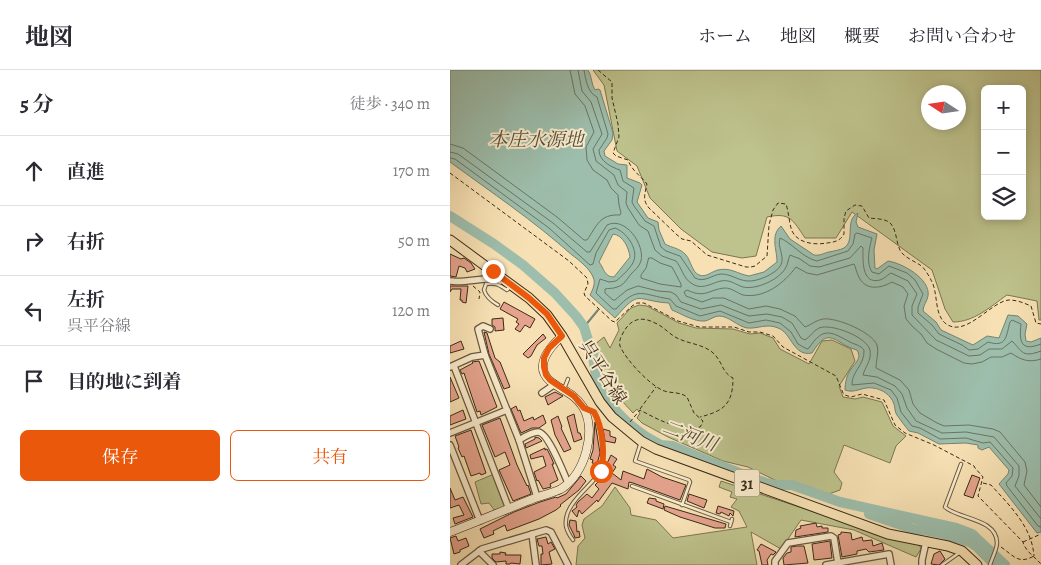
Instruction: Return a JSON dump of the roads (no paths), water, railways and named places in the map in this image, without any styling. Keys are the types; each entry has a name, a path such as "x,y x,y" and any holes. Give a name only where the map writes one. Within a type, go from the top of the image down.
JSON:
{"main road":[{"name":"呉平谷線","path":"450,240 547,314 612,417 641,441 656,449 888,534 948,546 962,551 977,565"}],"street":[{"path":"450,281 493,278 511,286"},
{"path":"490,329 483,326 478,329 485,355 519,440 537,497"},
{"path":"450,531 560,489 576,476 584,460 588,442 584,408 574,396 550,380 546,375 544,367 544,358 549,348 562,336"},
{"path":"485,355 472,357 452,367 510,509"},
{"path":"542,393 555,384"},
{"path":"450,433 507,410"},
{"path":"519,440 536,432 541,433 549,442 568,483"},
{"path":"450,445 480,521"},
{"path":"461,565 479,551 488,547 546,530 551,532 568,565"},
{"path":"532,534 536,565"},
{"path":"775,565 775,561 788,543 831,536 834,538 838,563"},
{"path":"922,565 926,542"},
{"path":"479,551 493,565"},
{"path":"826,565 889,554 891,565"}],"lane":[{"path":"498,305 485,294 486,284 492,282 507,290 511,286"},
{"path":"564,389 568,379"},
{"path":"573,540 566,528 569,512 573,503 601,471 603,462 598,418 594,412 584,408"},
{"path":"641,441 635,461 689,480 690,482 682,505"},
{"path":"961,464 945,507 950,511 978,520 996,535 997,544 990,565"},
{"path":"632,486 682,505 732,520 730,526"},
{"path":"942,565 962,551"}],"water":[{"name":"本庄水源地","path":"450,70 588,70 595,90 600,90 613,133 612,140 604,151 605,156 618,164 627,165 627,178 642,185 637,202 648,218 658,222 665,244 684,253 699,275 704,276 722,269 749,276 764,272 777,262 775,238 781,226 790,239 814,255 842,249 849,240 852,220 858,213 856,222 858,227 877,234 874,250 875,268 877,269 888,261 894,262 908,268 920,278 928,290 923,311 936,322 941,330 973,345 987,336 999,338 1008,315 1018,316 1027,324 1026,341 1031,342 1041,338 1041,532 1037,533 999,484 1008,474 1009,470 989,447 982,450 978,448 978,445 966,443 939,444 918,433 909,431 896,414 891,398 883,391 869,388 852,391 845,390 848,373 859,358 857,350 833,338 828,338 823,339 812,353 806,353 797,348 787,335 778,328 766,326 747,328 719,316 705,321 697,320 672,310 669,303 639,298 630,303 615,318 590,295 594,286 594,279 584,265 558,242 450,162","holes":["613,234 625,242 630,257 614,277 611,277 606,274 599,262"]}],"waterway":[{"name":"二河川","path":"450,216 523,265 555,293 576,316 584,327 593,356 596,376 603,392 617,412 645,436 661,445 672,446 766,483 792,485 840,502 956,528 972,534 1005,565"},
{"path":"584,327 598,310"},
{"path":"869,514 913,529 940,533 970,542 995,565"}]}
